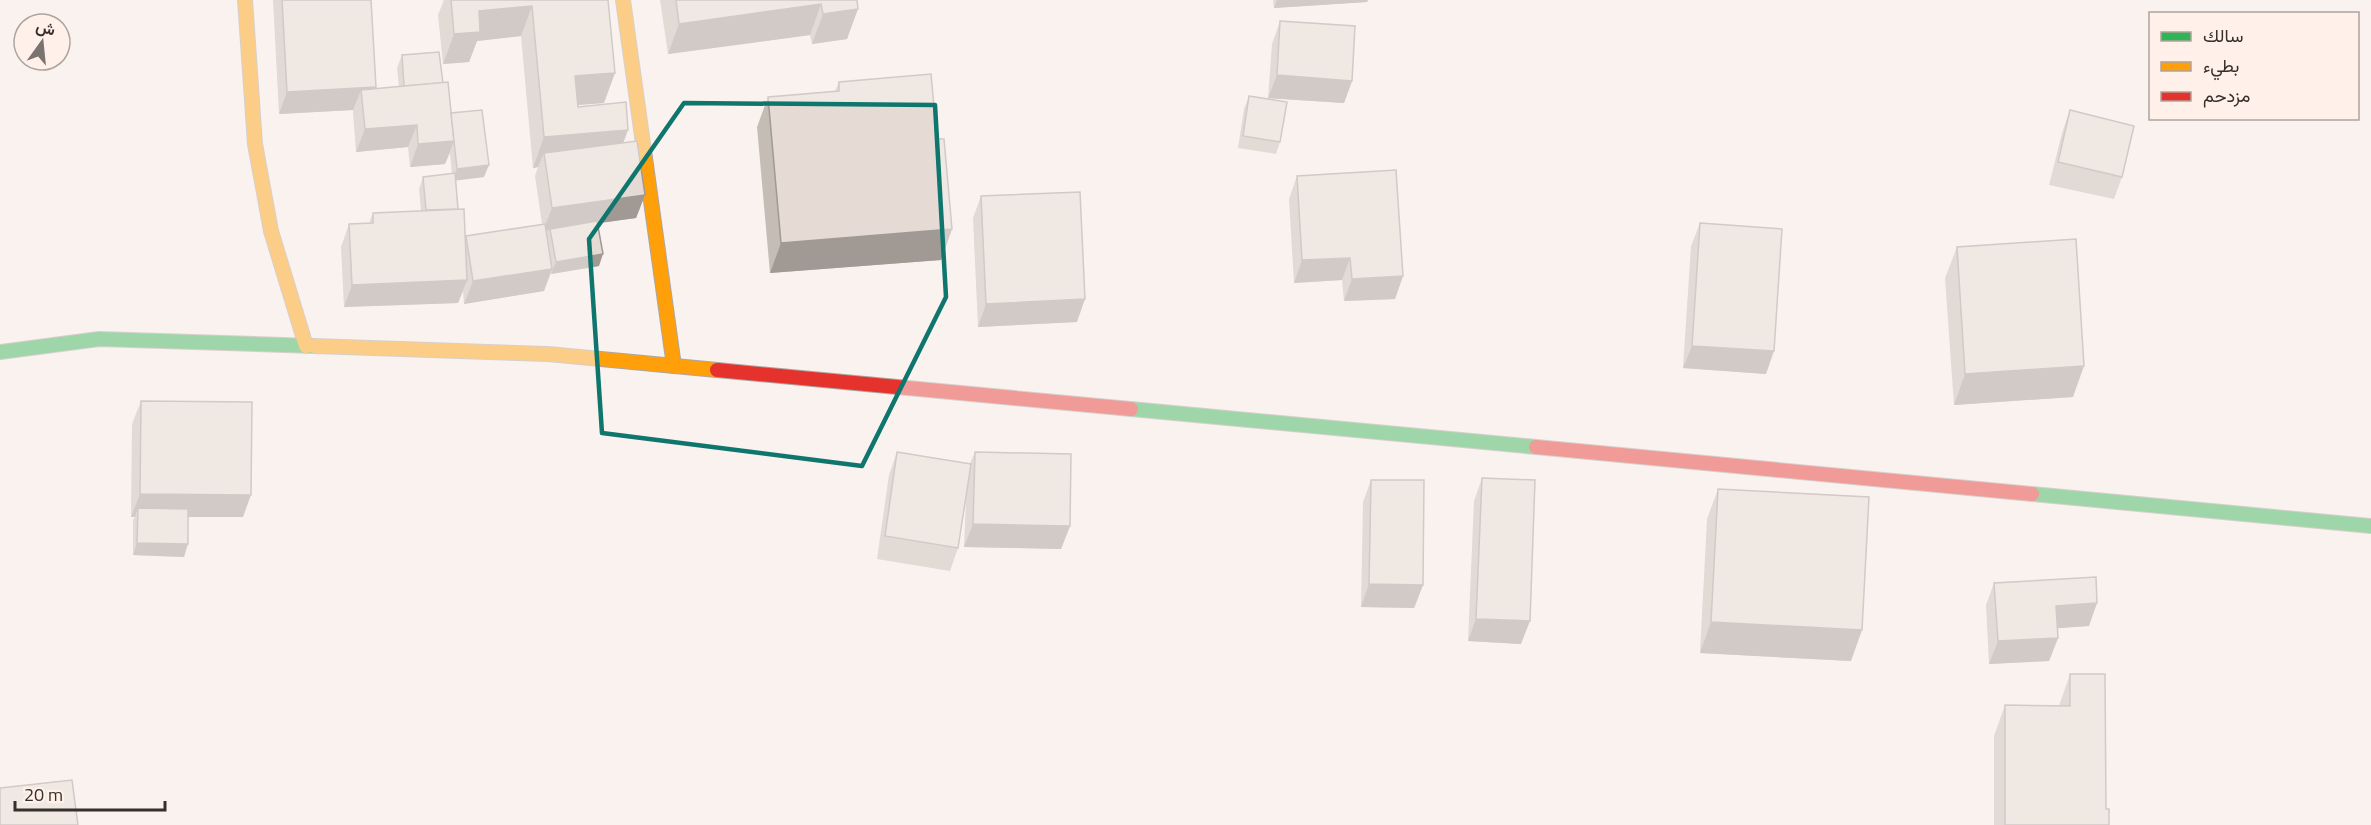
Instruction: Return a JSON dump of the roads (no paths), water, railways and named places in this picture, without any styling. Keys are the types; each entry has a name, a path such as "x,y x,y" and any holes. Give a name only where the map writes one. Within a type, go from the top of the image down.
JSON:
{"street":[{"path":"245,0 255,144 271,231 306,346"},
{"path":"622,0 674,366"},
{"path":"0,351 99,339 548,354 2371,526"}]}
